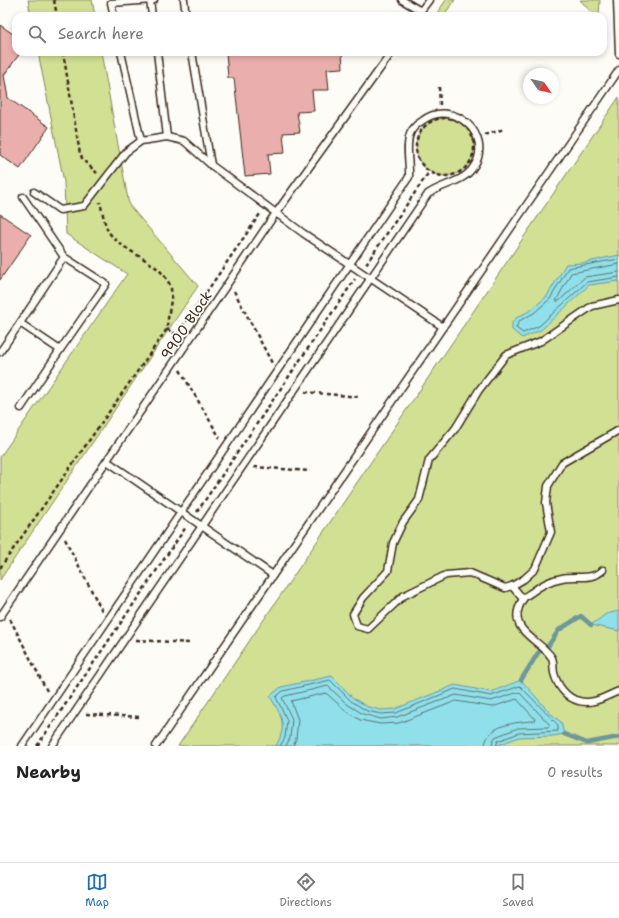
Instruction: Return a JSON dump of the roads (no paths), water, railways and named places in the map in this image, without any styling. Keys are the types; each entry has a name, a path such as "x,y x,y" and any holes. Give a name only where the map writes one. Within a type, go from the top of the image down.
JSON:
{"lane":[{"path":"150,0 152,12"},
{"path":"113,12 111,3 154,0"},
{"path":"184,0 186,12"},
{"path":"402,0 417,12"},
{"path":"421,12 429,0"},
{"path":"617,0 619,54"},
{"path":"122,56 141,141"},
{"path":"157,56 167,137"},
{"path":"193,56 211,165"},
{"name":"9900 Block","path":"0,617 277,212 389,56"},
{"path":"156,746 619,70"},
{"path":"22,746 409,177 408,148 410,134 416,125 429,115 450,113 463,118 471,127 479,151 475,165 466,177 436,188 428,194 52,746"},
{"path":"34,192 60,210 84,206 126,152 141,141 167,137 184,141 211,165 350,264 443,327"},
{"path":"21,408 106,284 64,257 24,198"},
{"path":"0,352 64,257"},
{"path":"619,300 592,306 541,341 506,355 479,390 455,429 429,460 419,500 403,522 393,542 388,571 363,598 353,614 357,626 368,629 403,596 446,575 470,573 505,588 524,579 535,569 551,532 546,503 548,486 562,463 619,430"},
{"path":"20,323 60,350"},
{"path":"107,461 201,526 234,546 274,575"},
{"path":"603,570 600,573 590,576 563,578 542,584 523,599 518,614 520,626 529,638 552,658 559,686 567,694 577,701 588,704 619,691"},
{"path":"512,586 523,599"}],"water":[{"path":"619,255 619,281 589,285 541,330 522,338 512,330 512,323 516,318 531,310 547,296 566,264 583,263"},
{"path":"619,611 619,631 591,625 606,614"},
{"path":"332,676 353,698 368,707 381,710 395,709 455,685 491,692 521,680 551,714 561,722 564,734 553,736 519,737 496,746 276,746 282,732 282,720 270,696 281,687"}],"waterway":[{"path":"521,680 538,653 548,646 559,630 581,616 591,625"},
{"path":"564,734 587,743 619,737"}]}
